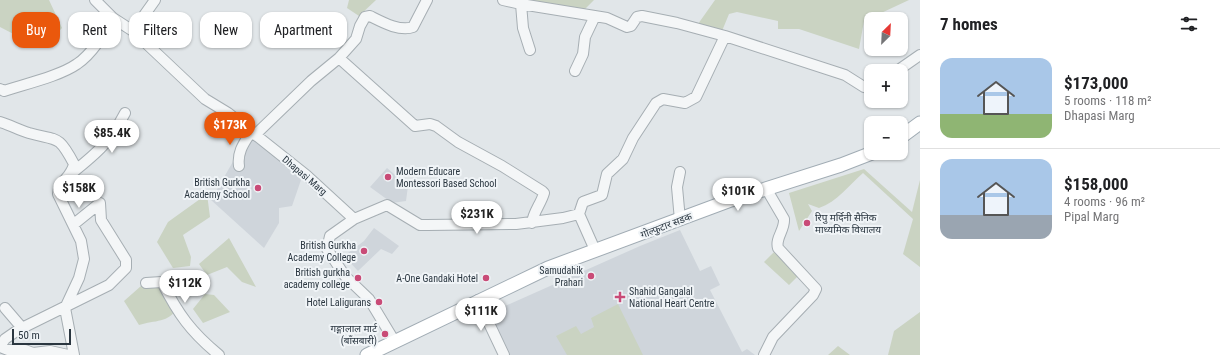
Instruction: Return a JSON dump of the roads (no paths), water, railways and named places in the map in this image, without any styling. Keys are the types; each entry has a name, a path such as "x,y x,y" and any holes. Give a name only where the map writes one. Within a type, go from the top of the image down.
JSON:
{"main road":[{"path":"908,132 920,123"},
{"name":"गोल्फुटार सडक","path":"367,355 482,298 548,268 731,200 767,190 864,156"}],"street":[{"name":"Dhapasi Marg","path":"96,0 107,12"},
{"path":"148,12 155,0"},
{"path":"239,166 238,160 241,149 253,134 311,81 339,58 356,39 360,26 365,17 370,16 401,29 408,29 413,27 428,0"},
{"path":"504,0 607,18 627,26 631,26 637,17 642,16 677,23 725,36 845,75 864,86"},
{"path":"521,4 523,28 530,50"},
{"path":"575,70 583,54 585,37 595,16"},
{"path":"595,250 579,214 583,202 602,194 608,174 623,159 633,138 656,103 663,99 685,103 696,97 725,36"},
{"path":"0,89 4,90 44,79 77,64 91,48"},
{"name":"Dhapasi Marg","path":"150,48 205,99 228,113 306,175 354,219"},
{"path":"907,64 920,55"},
{"path":"339,58 415,126 430,124 436,126 458,142 502,166 542,191 544,193 532,218 532,223"},
{"path":"74,355 65,308 79,278 84,259 81,241 58,194 59,187 72,173 104,146 115,133 125,113"},
{"path":"0,122 28,133 54,138 59,141 74,164 72,173"},
{"path":"680,172 677,187 680,220"},
{"path":"764,355 773,337 813,295 816,289 778,248 777,242 785,223 767,190"},
{"path":"68,355 50,351 33,353 25,350 8,350 0,346 18,330 23,329 36,320 65,308 109,285 126,268 126,260 101,220 100,203 74,224"},
{"path":"395,342 369,299 346,276 327,249 330,236 354,219 387,205 420,225 444,226 532,223 579,214"},
{"path":"146,283 162,282 177,312 187,326 218,355"},
{"path":"482,298 504,355"},
{"path":"5,308 23,329"}],"place":[{"name":"Modern Educare Montessori Based School","path":"388,177"},
{"name":"British Gurkha Academy School","path":"258,188"},
{"name":"रिपु मर्दिनी सैनिक माध्यमिक विधालय","path":"807,223"},
{"name":"British Gurkha Academy College","path":"364,251"},
{"name":"Samudahik Prahari","path":"591,276"},
{"name":"British gurkha academy college","path":"358,278"},
{"name":"A-One Gandaki Hotel","path":"486,278"},
{"name":"Shahid Gangalal National Heart Centre","path":"620,297"},
{"name":"Hotel Laligurans","path":"379,302"},
{"name":"गङ्गालाल मार्ट (बाँसबारी)","path":"385,334"}]}
